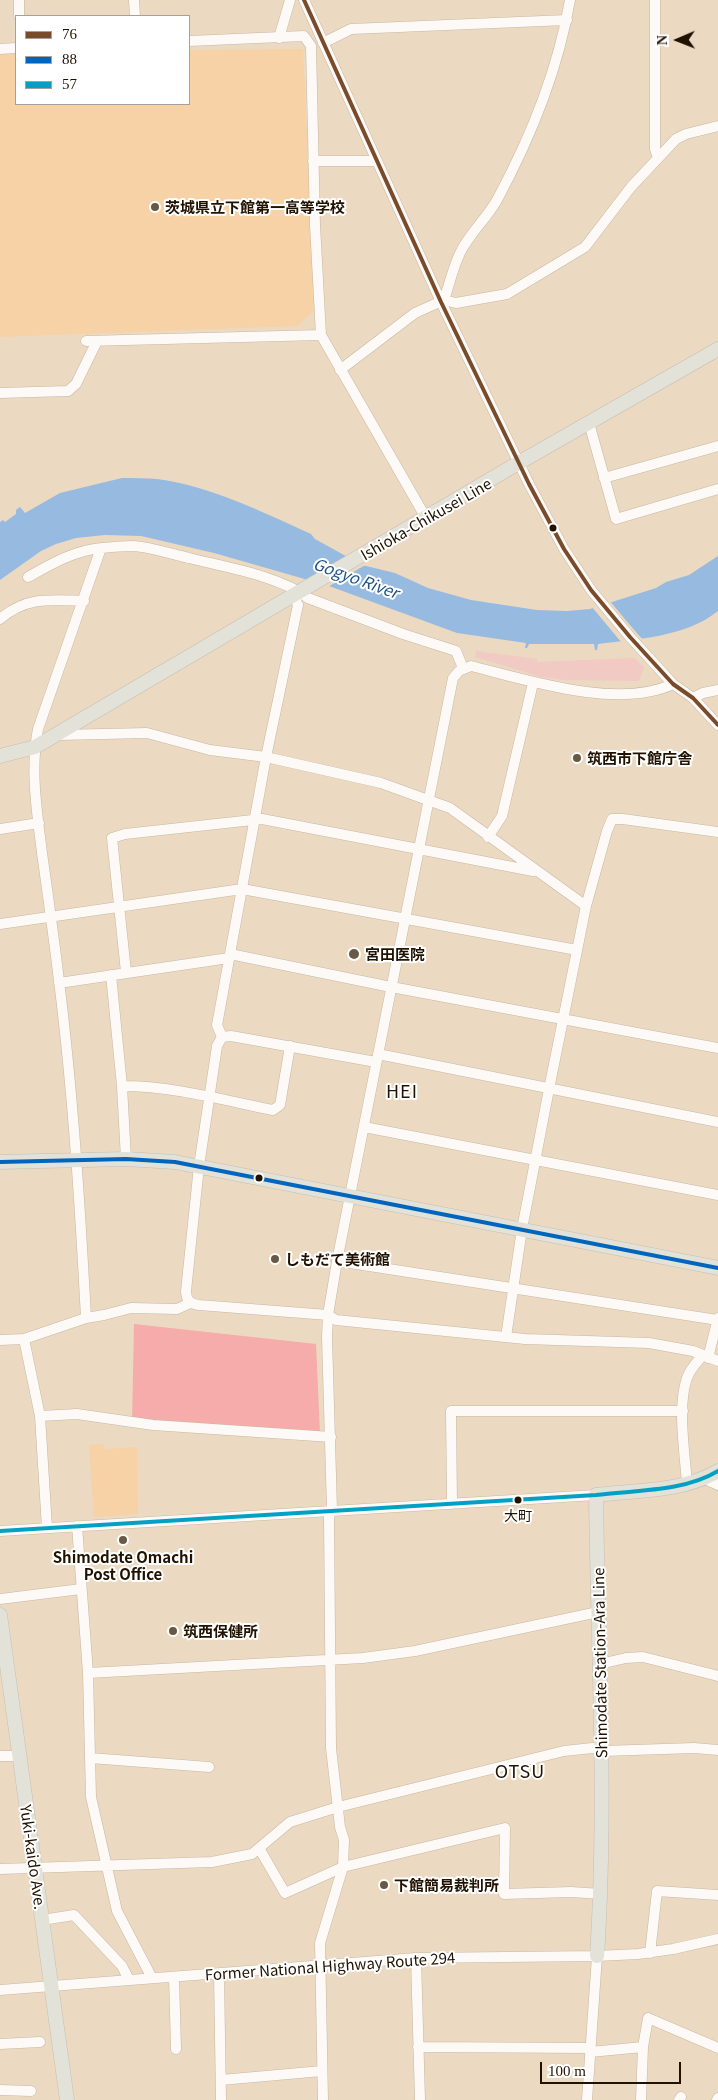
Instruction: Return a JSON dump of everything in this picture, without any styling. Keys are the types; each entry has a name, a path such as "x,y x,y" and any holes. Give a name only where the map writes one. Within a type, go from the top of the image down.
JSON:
{"main road":[{"name":"Ishioka-Chikusei Line","path":"0,756 34,746 55,735 520,462 718,349"},
{"path":"0,1162 126,1159 199,1166 718,1268"},
{"path":"596,1495 712,1482 718,1471"},
{"name":"Shimodate Station-Ara Line","path":"596,1495 602,1749 601,1894 597,1956"},
{"name":"Yuki-kaido Ave.","path":"0,1615 67,2100"}],"street":[{"path":"19,0 19,15"},
{"path":"134,0 135,15"},
{"path":"279,38 290,0"},
{"path":"304,0 442,301 546,518 591,590 673,684 693,698 718,725"},
{"path":"442,301 460,252 496,202 530,134 553,72 567,20 570,0"},
{"path":"655,0 655,149 658,158"},
{"path":"323,42 351,29 567,20"},
{"path":"190,41 304,36 311,46 313,161 321,335 426,518"},
{"path":"0,49 15,48"},
{"path":"340,370 415,313 442,301 456,302 507,294 585,247 632,187 676,140 686,134 718,126"},
{"path":"313,161 377,161"},
{"path":"0,393 68,391 76,384 91,341 321,335"},
{"path":"589,423 616,519 718,489"},
{"path":"604,478 718,446"},
{"path":"28,577 56,561 79,552 101,548 133,546 159,551 229,568 282,584 308,598 403,634 456,651 463,668"},
{"path":"86,1318 77,1160 60,983 38,823 34,746 38,729 101,548"},
{"path":"222,1037 217,1025 266,758 299,593"},
{"path":"0,619 6,613 34,600 84,601"},
{"path":"323,2100 320,1943 343,1867 344,1840 340,1827 331,1748 329,1517 332,1510 328,1315 418,848 453,678 463,668 471,666 533,683 572,690 621,693 653,692 673,684"},
{"path":"488,837 502,816 533,683"},
{"path":"693,698 703,693 718,690"},
{"path":"55,735 147,733 210,750 266,758 372,780 450,808 586,906"},
{"path":"506,1337 522,1229 549,1089 586,906 606,831 612,819 623,819 718,832"},
{"path":"126,972 112,838 125,834 262,820 537,872"},
{"path":"0,829 38,823"},
{"path":"0,924 242,889 405,917 577,950"},
{"path":"60,983 230,956 718,1048"},
{"path":"111,975 122,1086 126,1159"},
{"path":"222,1037 231,1036 377,1058 718,1122"},
{"path":"190,1303 187,1299 186,1291 199,1166 217,1046 222,1037"},
{"path":"122,1086 151,1086 273,1110 280,1105 290,1046"},
{"path":"364,1126 718,1195"},
{"path":"337,1261 718,1319 710,1358 690,1371 686,1379 683,1411 687,1484"},
{"path":"0,1340 24,1340 86,1318 131,1308 177,1309 190,1303 204,1306 328,1315 336,1320 506,1337 649,1342 693,1351 710,1358"},
{"path":"24,1340 40,1416 47,1528"},
{"path":"452,1504 451,1411 683,1411"},
{"path":"40,1416 77,1414 153,1424 331,1437"},
{"path":"0,1530 596,1495"},
{"path":"77,1526 88,1674 91,1797 117,1911 152,1978"},
{"path":"0,1599 81,1589"},
{"path":"88,1674 363,1658 415,1651 598,1612"},
{"path":"600,1664 626,1658 643,1657 718,1676"},
{"path":"0,1869 212,1862 252,1854 290,1822 338,1807 564,1752 602,1749 694,1748 718,1750"},
{"path":"0,1756 18,1756"},
{"path":"90,1758 209,1766"},
{"path":"259,1848 285,1893 343,1867 505,1828 504,1894 571,1892 601,1894"},
{"path":"650,1953 656,1891 718,1894"},
{"path":"42,1920 74,1915 122,1966 129,1980"},
{"name":"Former National Highway Route 294","path":"0,1990 416,1958 597,1956 650,1953 718,1938"},
{"path":"587,2100 597,1956"},
{"path":"416,1958 420,2100"},
{"path":"219,1974 221,2100"},
{"path":"174,1976 176,2049"},
{"path":"641,2100 643,2047 648,2018 718,2048"},
{"path":"0,2044 40,2042"},
{"path":"418,2047 590,2050 643,2047"},
{"path":"221,2080 322,2071"},
{"path":"0,2090 31,2092"}],"shaded area":[{"name":"茨城県立下館第一高等学校","path":"303,49 315,310 297,326 0,337 0,53 15,52 15,105 190,105 190,50"},
{"path":"476,651 537,659 537,662 635,658 644,667 639,681 565,680 541,677 475,657"},
{"path":"134,1324 316,1344 320,1434 132,1422"},
{"path":"103,1444 104,1449 137,1447 138,1514 94,1517 89,1445"}],"water":[{"name":"Gogyo River","path":"122,478 157,479 197,487 255,509 311,534 315,539 362,565 395,573 428,588 471,600 537,610 567,611 590,609 656,588 666,582 689,575 718,556 718,611 705,620 676,632 598,644 597,650 595,650 594,644 529,644 525,648 526,643 457,633 329,586 214,553 141,536 105,535 76,538 56,544 41,551 0,580 0,522 3,520 5,522 16,514 16,510 20,507 25,513 60,493"}],"pier":[{"path":"352,556 367,564 326,588 307,583"},
{"path":"609,600 644,641 622,643 591,606"}],"transit line":[{"name":"76","path":"304,0 441,302 529,484 564,549 591,590 630,637 673,684 693,698 718,725"},
{"name":"88","path":"0,1162 126,1159 175,1162 718,1268"},
{"name":"57","path":"0,1531 596,1495 675,1487 705,1478 718,1471"}],"place":[{"name":"茨城県立下館第一高等学校","path":"155,207"},
{"name":"筑西市下館庁舎","path":"577,758"},
{"name":"宮田医院","path":"354,954"},
{"name":"しもだて美術館","path":"275,1259"},
{"name":"大町","path":"518,1500"},
{"name":"Shimodate Omachi Post Office","path":"123,1540"},
{"name":"筑西保健所","path":"173,1631"},
{"name":"下館簡易裁判所","path":"384,1885"}],"district":[{"name":"HEI","path":"402,1091"},
{"name":"OTSU","path":"520,1771"}]}
